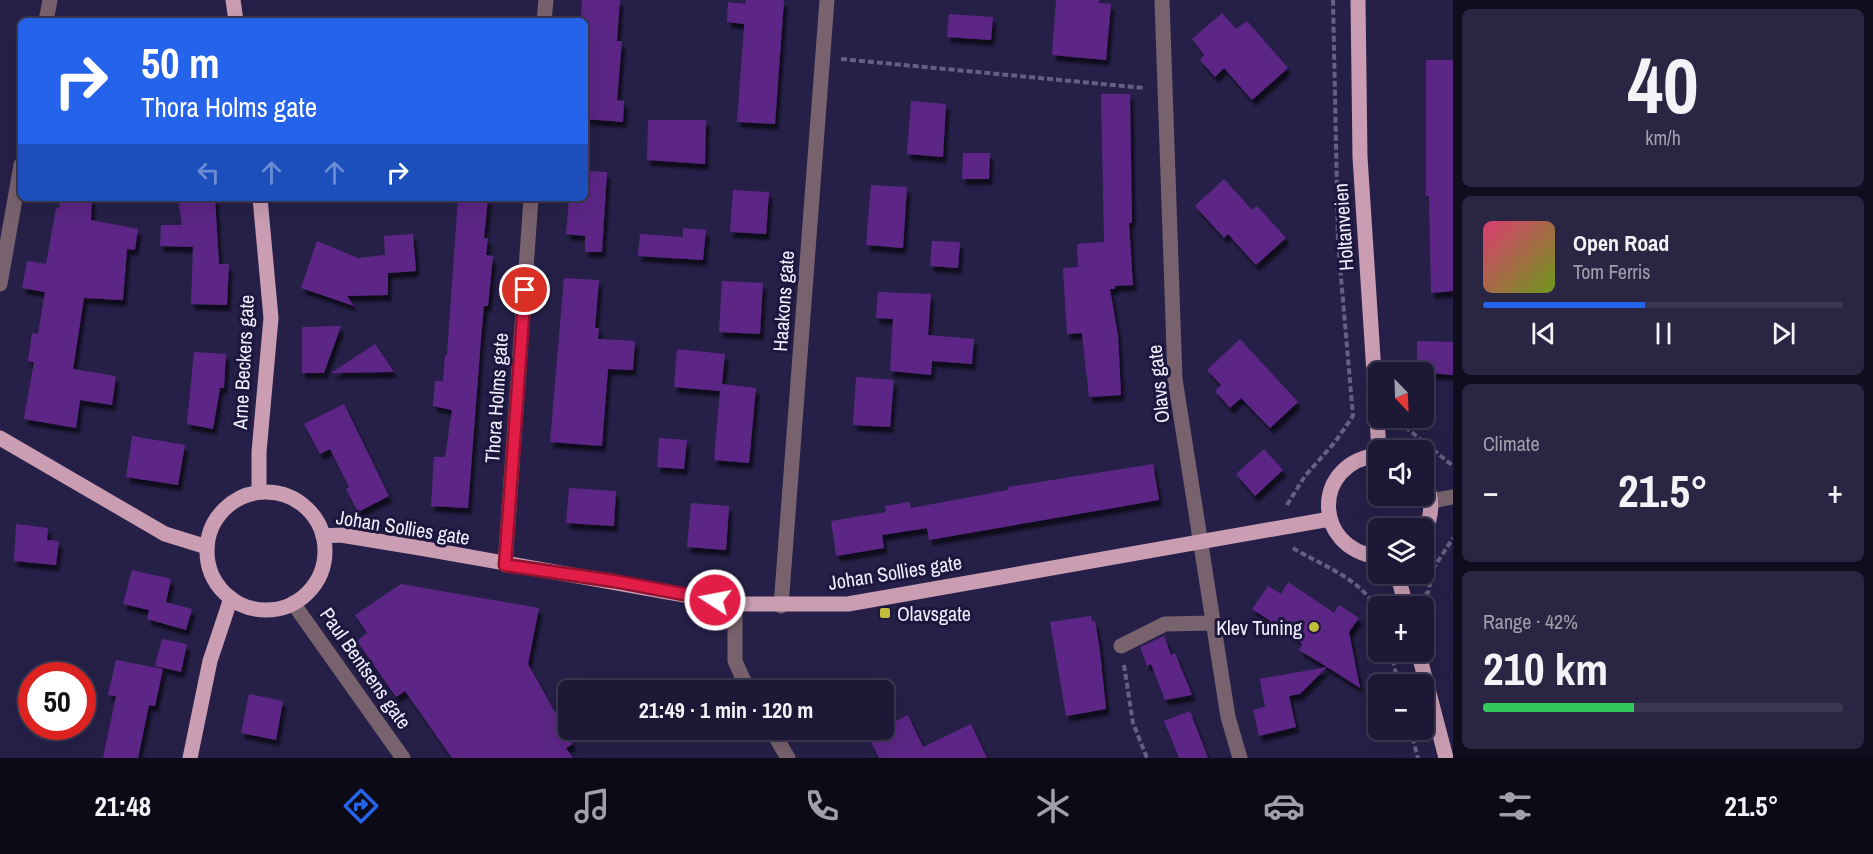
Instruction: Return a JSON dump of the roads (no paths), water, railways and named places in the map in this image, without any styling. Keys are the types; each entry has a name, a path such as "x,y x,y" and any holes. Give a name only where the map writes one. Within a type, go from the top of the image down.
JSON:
{"main road":[{"path":"233,0 236,18"},
{"name":"Holtanveien","path":"1358,0 1360,157 1377,440"},
{"name":"Arne Beckers gate","path":"259,492 259,452 271,318 260,201"},
{"path":"0,438 165,534 207,547"},
{"path":"1368,457 1353,461 1343,470 1330,493 1330,519 1335,531 1348,546 1368,555"},
{"path":"259,492 287,495 299,502 314,517 323,536 325,552 319,574 306,594 281,608 255,609 231,598 212,576 207,547 212,527 223,510 234,501 259,492"},
{"name":"Johan Sollies gate","path":"323,536 341,535 735,604 780,606 848,604 1200,540 1330,519"},
{"path":"190,758 210,661 231,598"},
{"path":"1421,662 1446,758"}],"street":[{"path":"47,18 50,0"},
{"path":"544,18 546,0"},
{"name":"Haakons gate","path":"780,606 827,0"},
{"name":"Olavs gate","path":"1162,0 1163,87 1175,379 1228,717 1237,757"},
{"path":"0,284 18,182"},
{"name":"Thora Holms gate","path":"505,565 531,201"},
{"path":"1434,500 1453,497"},
{"name":"Paul Bentsens gate","path":"293,603 403,758"},
{"path":"735,604 735,661 744,680"},
{"path":"1121,646 1165,624 1213,623"},
{"path":"777,740 788,758"}],"place":[{"name":"Olavsgate","path":"885,613"},
{"name":"Klev Tuning","path":"1314,627"}]}
